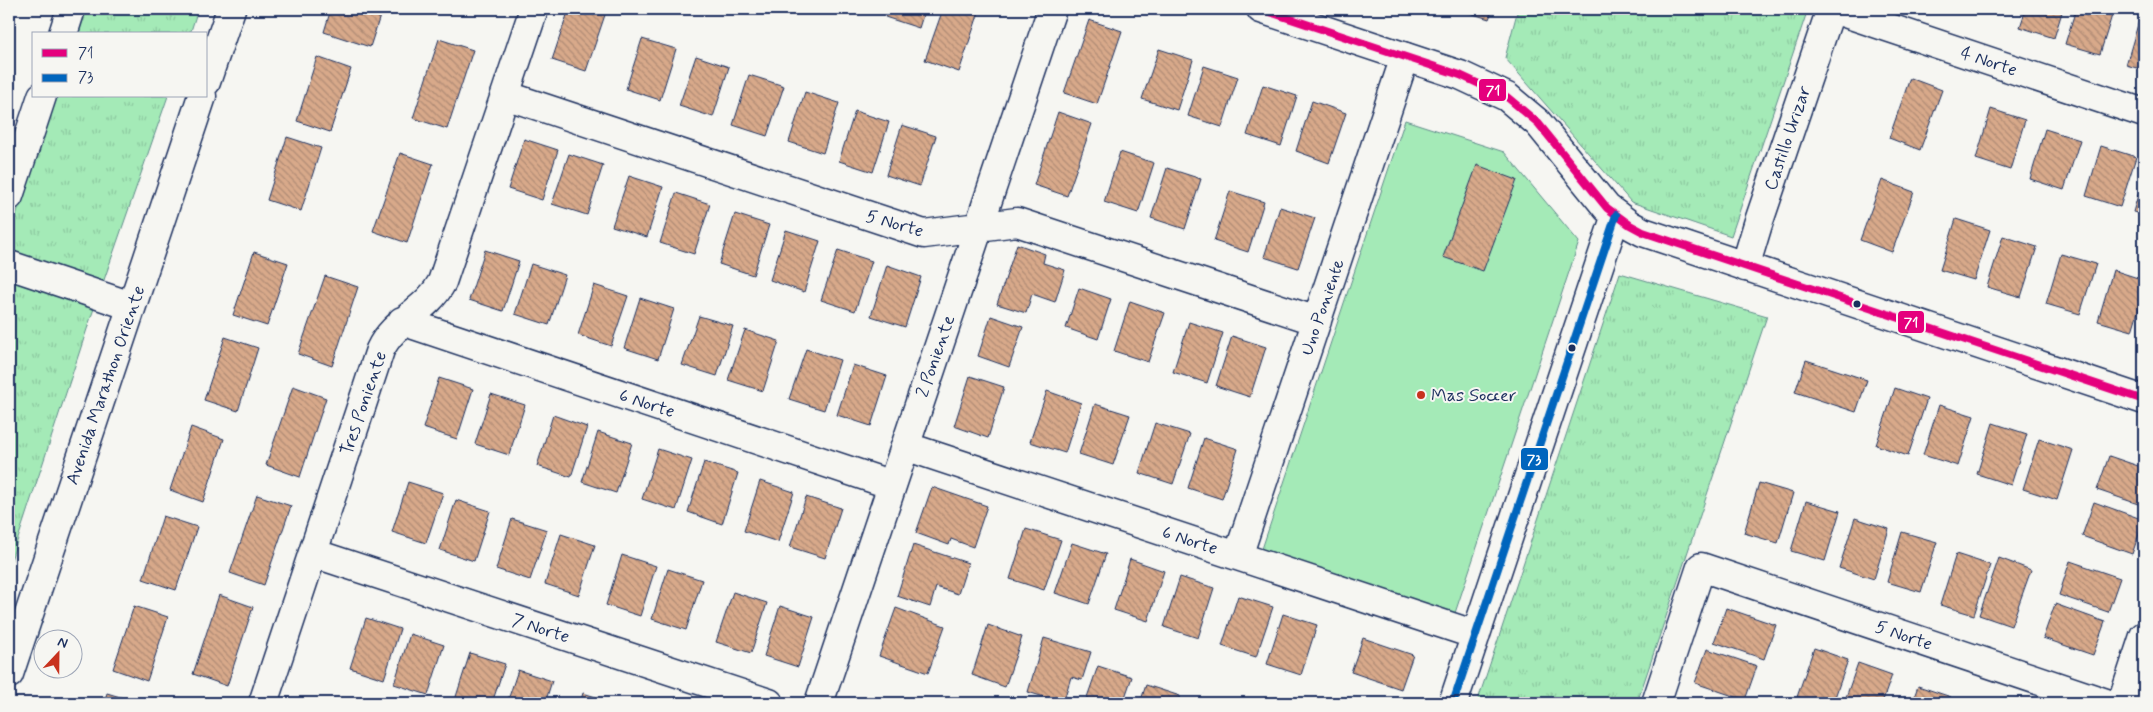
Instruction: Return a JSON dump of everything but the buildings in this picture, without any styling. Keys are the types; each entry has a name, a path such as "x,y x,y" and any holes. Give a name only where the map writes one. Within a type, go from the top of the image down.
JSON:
{"street":[{"path":"64,32 71,9"},
{"path":"208,76 231,9"},
{"name":"Tres Poniente","path":"263,703 380,350 390,333 433,297 442,282 534,9"},
{"name":"2 Poniente","path":"820,703 1052,9"},
{"path":"1260,9 1460,75 1507,97 1538,123 1597,198 1616,216 1643,232 2144,400"},
{"name":"4 Norte","path":"1832,9 2144,113"},
{"name":"Castillo Urizar","path":"1745,267 1832,9"},
{"name":"Uno Poniente","path":"1238,556 1405,57"},
{"name":"5 Norte","path":"505,95 924,234 1017,222 1317,321"},
{"path":"9,196 41,98"},
{"name":"Avenida Marathon Oriente","path":"9,674 201,98"},
{"path":"1453,703 1616,216"},
{"path":"9,266 132,306"},
{"name":"6 Norte","path":"402,322 892,485"},
{"name":"6 Norte","path":"905,446 1476,635"},
{"name":"7 Norte","path":"313,553 769,703"},
{"name":"5 Norte","path":"1656,703 1701,567 2106,703"},
{"path":"2122,703 2144,636"}],"green space":[{"path":"85,9 198,9 191,32 78,32"},
{"path":"1518,9 1808,9 1731,236 1631,202 1505,58"},
{"path":"55,98 167,98 89,323 9,566 9,236"},
{"name":"Mas Soccer","path":"1405,120 1504,152 1579,242 1455,613 1262,549"},
{"path":"1620,273 1767,316 1637,703 1477,703"}],"transit line":[{"name":"71","path":"1261,9 1460,75 1507,97 1538,123 1607,208 1643,232 2144,400"},
{"name":"73","path":"1453,703 1616,215"}],"place":[{"name":"Mas Soccer","path":"1421,395"}]}
